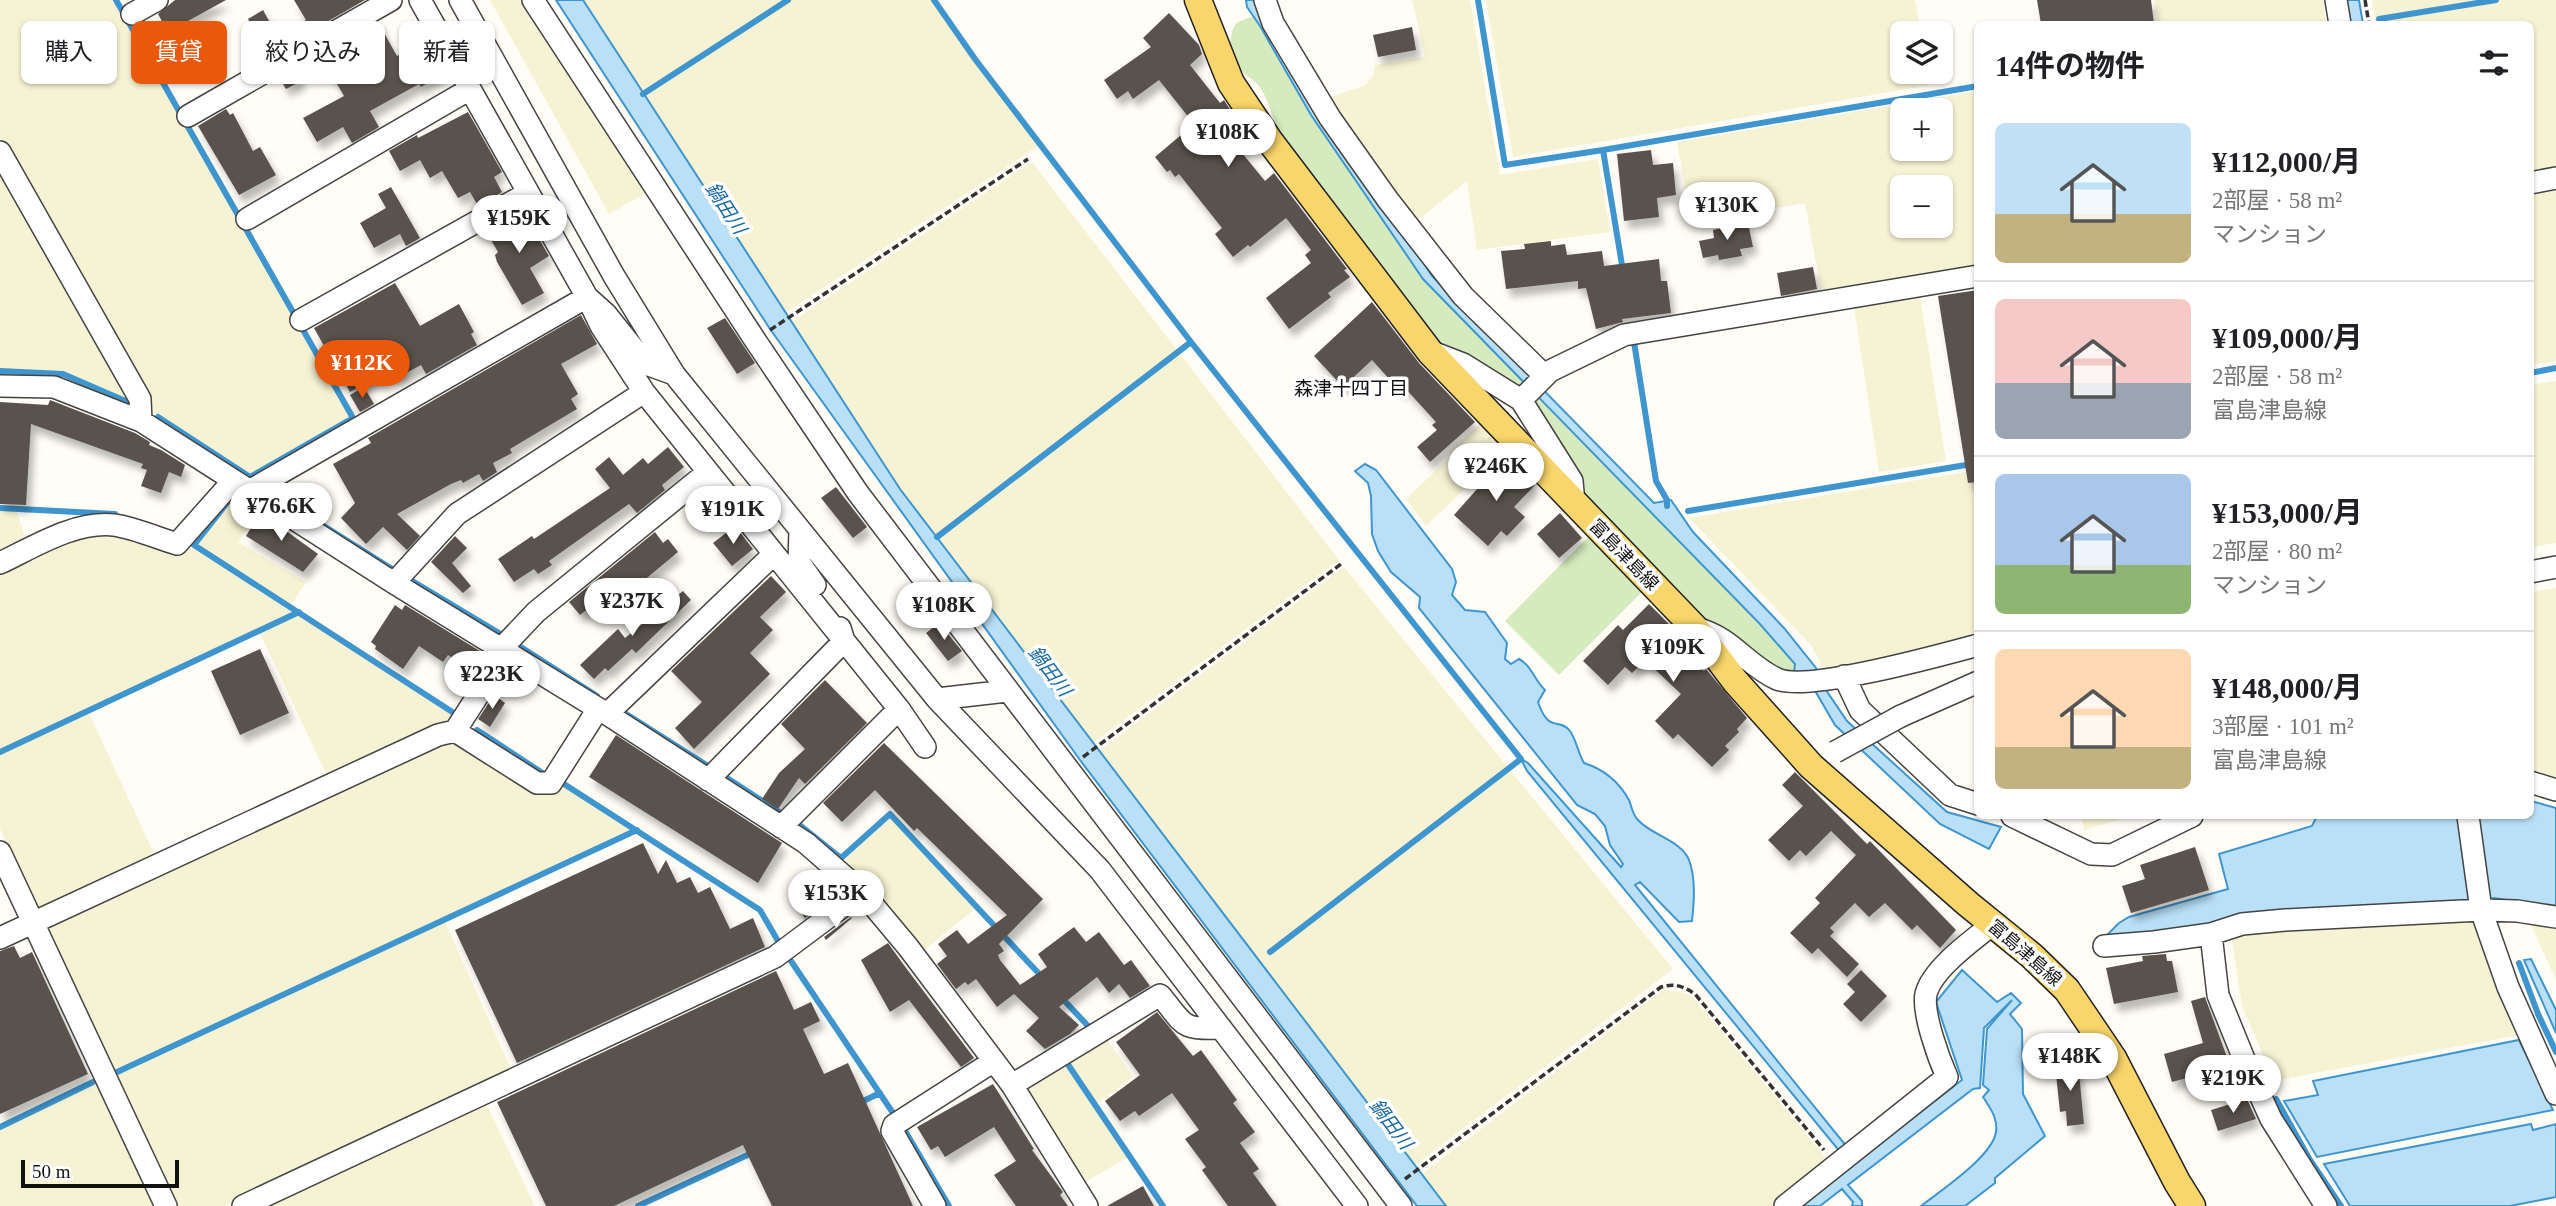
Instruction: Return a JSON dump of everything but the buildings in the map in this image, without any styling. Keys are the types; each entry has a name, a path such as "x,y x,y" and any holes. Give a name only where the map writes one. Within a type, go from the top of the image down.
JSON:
{"main road":[{"name":"富島津島線","path":"1198,0 1231,83 1238,94 1269,140 1430,352 1695,628 1735,681 1811,766 2067,989 2113,1058 2176,1182 2192,1206"}],"street":[{"path":"132,14 157,0"},
{"path":"188,116 391,0"},
{"path":"420,0 601,326 644,392 899,709 925,747"},
{"path":"460,0 614,276 674,374 937,699 1100,870 1357,1206"},
{"path":"533,0 858,493 1401,1206"},
{"path":"1265,0 1273,23 1330,118 1395,209 1534,387 1556,453 1572,481 1574,503"},
{"path":"2336,0 2340,21"},
{"path":"247,219 470,89"},
{"path":"0,152 140,399 141,421"},
{"path":"2534,182 2556,178"},
{"path":"301,320 528,192"},
{"path":"1534,387 1550,371 1624,335 1974,277"},
{"path":"587,297 606,314 646,364 674,374"},
{"path":"0,563 54,538 88,526 115,525 177,544 241,486 587,297"},
{"path":"1430,352 1534,387"},
{"path":"0,386 54,387 141,421 806,843 862,892 908,947 1012,1085 1087,1206"},
{"path":"394,583 457,514 644,392"},
{"path":"455,731 503,650 536,612 708,472"},
{"path":"800,530 799,562 834,613 844,641"},
{"path":"0,938 438,735 455,731 537,783 551,783 603,712 774,554"},
{"path":"2534,571 2556,567"},
{"path":"1695,628 1713,633 1773,677 1788,683 1921,660 1974,646"},
{"path":"708,780 844,641"},
{"path":"1834,677 1860,710 1950,795 1974,803"},
{"path":"1811,766 1901,716 1974,684"},
{"path":"937,699 1007,691"},
{"path":"781,827 899,709"},
{"path":"2534,783 2556,790"},
{"path":"2018,819 2091,854 2112,855 2186,819"},
{"path":"2468,819 2481,910 2508,987 2556,1094"},
{"path":"0,852 166,1206"},
{"path":"243,1206 775,957 862,892"},
{"path":"2104,946 2211,934 2242,924 2285,919 2481,910 2556,916"},
{"path":"1785,1206 1947,1077 1936,1053 1925,1003 1926,991 1957,952 1993,924"},
{"path":"2211,934 2218,995 2246,1064 2271,1119 2326,1206"},
{"path":"1012,1085 1160,995 1186,1026 1194,1029 1221,1028"},
{"path":"935,1206 892,1131 894,1125 994,1061"}],"path":[{"path":"2365,0 2368,21"},
{"path":"763,334 1028,159"},
{"path":"1082,758 1341,564"},
{"path":"1422,1167 1661,987 1671,984 1682,986 1695,994 1829,1156"}],"shaded area":[{"path":"0,0 116,0 131,26 131,84 164,84 353,418 250,477 158,417 0,138"},
{"path":"490,0 522,0 648,192 609,214"},
{"path":"583,0 934,0 1040,145 785,313"},
{"path":"1412,0 1470,0 1500,175 1598,159 1610,232 1477,250 1467,181 1415,222 1324,99 1364,86 1373,76 1375,65 1425,57"},
{"path":"1486,0 1915,0 1919,21 1890,21 1890,84 1930,85 1513,157"},
{"path":"2154,0 2323,0 2326,21 2158,21"},
{"path":"2372,0 2556,0 2556,169 2534,173 2534,21 2376,21"},
{"path":"1974,92 1974,265 1821,290 1805,203 1691,222 1677,142 1890,106 1890,161 1953,161 1953,98 1936,98"},
{"path":"1032,162 1339,560 1093,743 900,489 791,322"},
{"path":"0,165 132,395 130,403 63,374 0,371"},
{"path":"2556,189 2556,361 2534,365 2534,193"},
{"path":"1920,296 1946,461 1879,472 1854,307"},
{"path":"2556,381 2556,543 2534,547 2534,385"},
{"path":"1483,421 1508,447 1426,526 1406,499"},
{"path":"1974,470 1974,639 1922,652 1824,670 1811,645 1689,518"},
{"path":"235,493 262,509 238,542 306,582 290,607 457,715 451,726 329,780 259,631 88,711 156,858 38,909 0,829 0,570 91,532 113,533 188,552"},
{"path":"0,508 16,509 27,543 0,556"},
{"path":"1344,567 1673,969 1415,1165 1099,751"},
{"path":"2556,588 2556,785 2534,779 2534,592"},
{"path":"458,740 537,791 554,794 564,784 637,830 444,920 512,1071 224,1206 176,1206 46,935 54,921 441,741"},
{"path":"890,814 977,907 922,952 870,887 841,858"},
{"path":"2082,819 2122,819 2084,830"},
{"path":"2471,917 2477,925 2519,1035 2274,1081 2242,1006 2231,935 2249,931"},
{"path":"2530,923 2556,927 2556,980"},
{"path":"1663,990 1692,996 1830,1163 1776,1206 1446,1206 1422,1174"},
{"path":"1106,1038 1133,1077 1095,1105 1130,1156 1085,1182 1028,1089"},
{"path":"99,1080 159,1206 0,1206 0,1127"},
{"path":"485,1101 535,1206 257,1206"}],"green space":[{"path":"1253,16 1311,115 1423,279 1524,383 1518,387 1466,361 1440,343 1384,274 1280,134 1261,89 1238,68 1231,51 1234,26"},
{"path":"1536,396 1759,623 1796,665 1794,672 1783,673 1693,613 1598,513 1532,406"},
{"path":"1591,534 1645,589 1559,675 1505,621"}],"water":[{"path":"556,0 583,0 900,489 1446,1206 1417,1206 1080,760 770,329"},
{"path":"1246,0 1257,0 1432,276 1654,503 1671,500 1693,532 1784,628 1816,668 1826,690 1847,721 1947,812 2001,827 1989,849 1940,824 1835,725 1814,689 1794,672 1795,664 1759,623 1423,279 1311,115 1247,7"},
{"path":"2345,0 2359,0 2362,21 2348,21"},
{"path":"1365,464 1376,470 1452,569 1456,582 1452,595 1465,610 1485,612 1507,643 1505,659 1511,664 1519,659 1523,662 1545,690 1538,702 1546,718 1570,731 1584,763 1598,769 1615,782 1625,793 1638,820 1685,853 1694,882 1692,921 1679,922 1640,882 1635,885 1847,1147 1841,1153 1527,771 1521,759 1528,763 1621,867 1623,864 1610,845 1605,826 1595,814 1577,805 1419,608 1420,597 1391,572 1378,551 1372,534 1368,483 1355,471"},
{"path":"2534,802 2556,808 2556,908 2494,898 2474,903 2103,939 2129,917 2228,889 2219,854 2312,826 2316,819 2534,819"},
{"path":"2531,959 2556,1010 2556,1033 2524,960"},
{"path":"1962,970 1997,1002 2011,993 2021,1003 2010,1014 2022,1029 2023,1094 2045,1136 1995,1178 1995,1183 1965,1206 1921,1206 1964,1173 1992,1142 1996,1122 1983,1097 1989,1090 1983,1085 1987,1029 2012,1000 1984,1028 1980,1088 1973,1089 1848,1185 1862,1201 1862,1206 1852,1206 1853,1202 1842,1189 1820,1206 1799,1206 1962,1080 1936,1002"},
{"path":"2519,1040 2553,1110 2317,1157 2284,1101 2318,1095 2313,1081"},
{"path":"2531,1124 2533,1130 2556,1124 2556,1197 2510,1206 2350,1206 2324,1164"}],"waterway":[{"path":"116,0 353,418 250,477 158,417"},
{"path":"643,94 788,0"},
{"path":"934,0 975,59 1191,342 1521,759 1270,952"},
{"path":"1478,0 1505,165 1603,150 1623,271"},
{"path":"2379,19 2496,0"},
{"path":"1603,150 1974,87"},
{"path":"937,537 1191,342"},
{"path":"1634,342 1656,481 1667,500 1667,506"},
{"path":"2534,372 2556,368"},
{"path":"0,371 63,374 130,403"},
{"path":"1688,511 1972,464"},
{"path":"227,503 194,545 457,715"},
{"path":"0,508 115,514"},
{"path":"316,521 392,569"},
{"path":"409,579 504,636"},
{"path":"0,752 299,612"},
{"path":"516,644 597,696"},
{"path":"623,712 708,766"},
{"path":"477,730 544,774"},
{"path":"724,776 782,814"},
{"path":"564,784 760,910 778,941"},
{"path":"796,822 841,858 890,814 1043,978"},
{"path":"115,1073 637,830"},
{"path":"791,961 895,1116"},
{"path":"2519,963 2556,1052"},
{"path":"1060,996 1089,1027"},
{"path":"1069,1066 1163,1206"},
{"path":"0,1127 93,1082"},
{"path":"859,1103 880,1093"},
{"path":"2276,1099 2310,1160 2341,1206"},
{"path":"904,1129 949,1206"},
{"path":"638,1206 754,1152"}],"district":[{"name":"森津十四丁目","path":"1351,388"}],"water label":[{"name":"鍋田川","path":"726,208"},
{"name":"鍋田川","path":"1050,671"},
{"name":"鍋田川","path":"1391,1124"}]}
